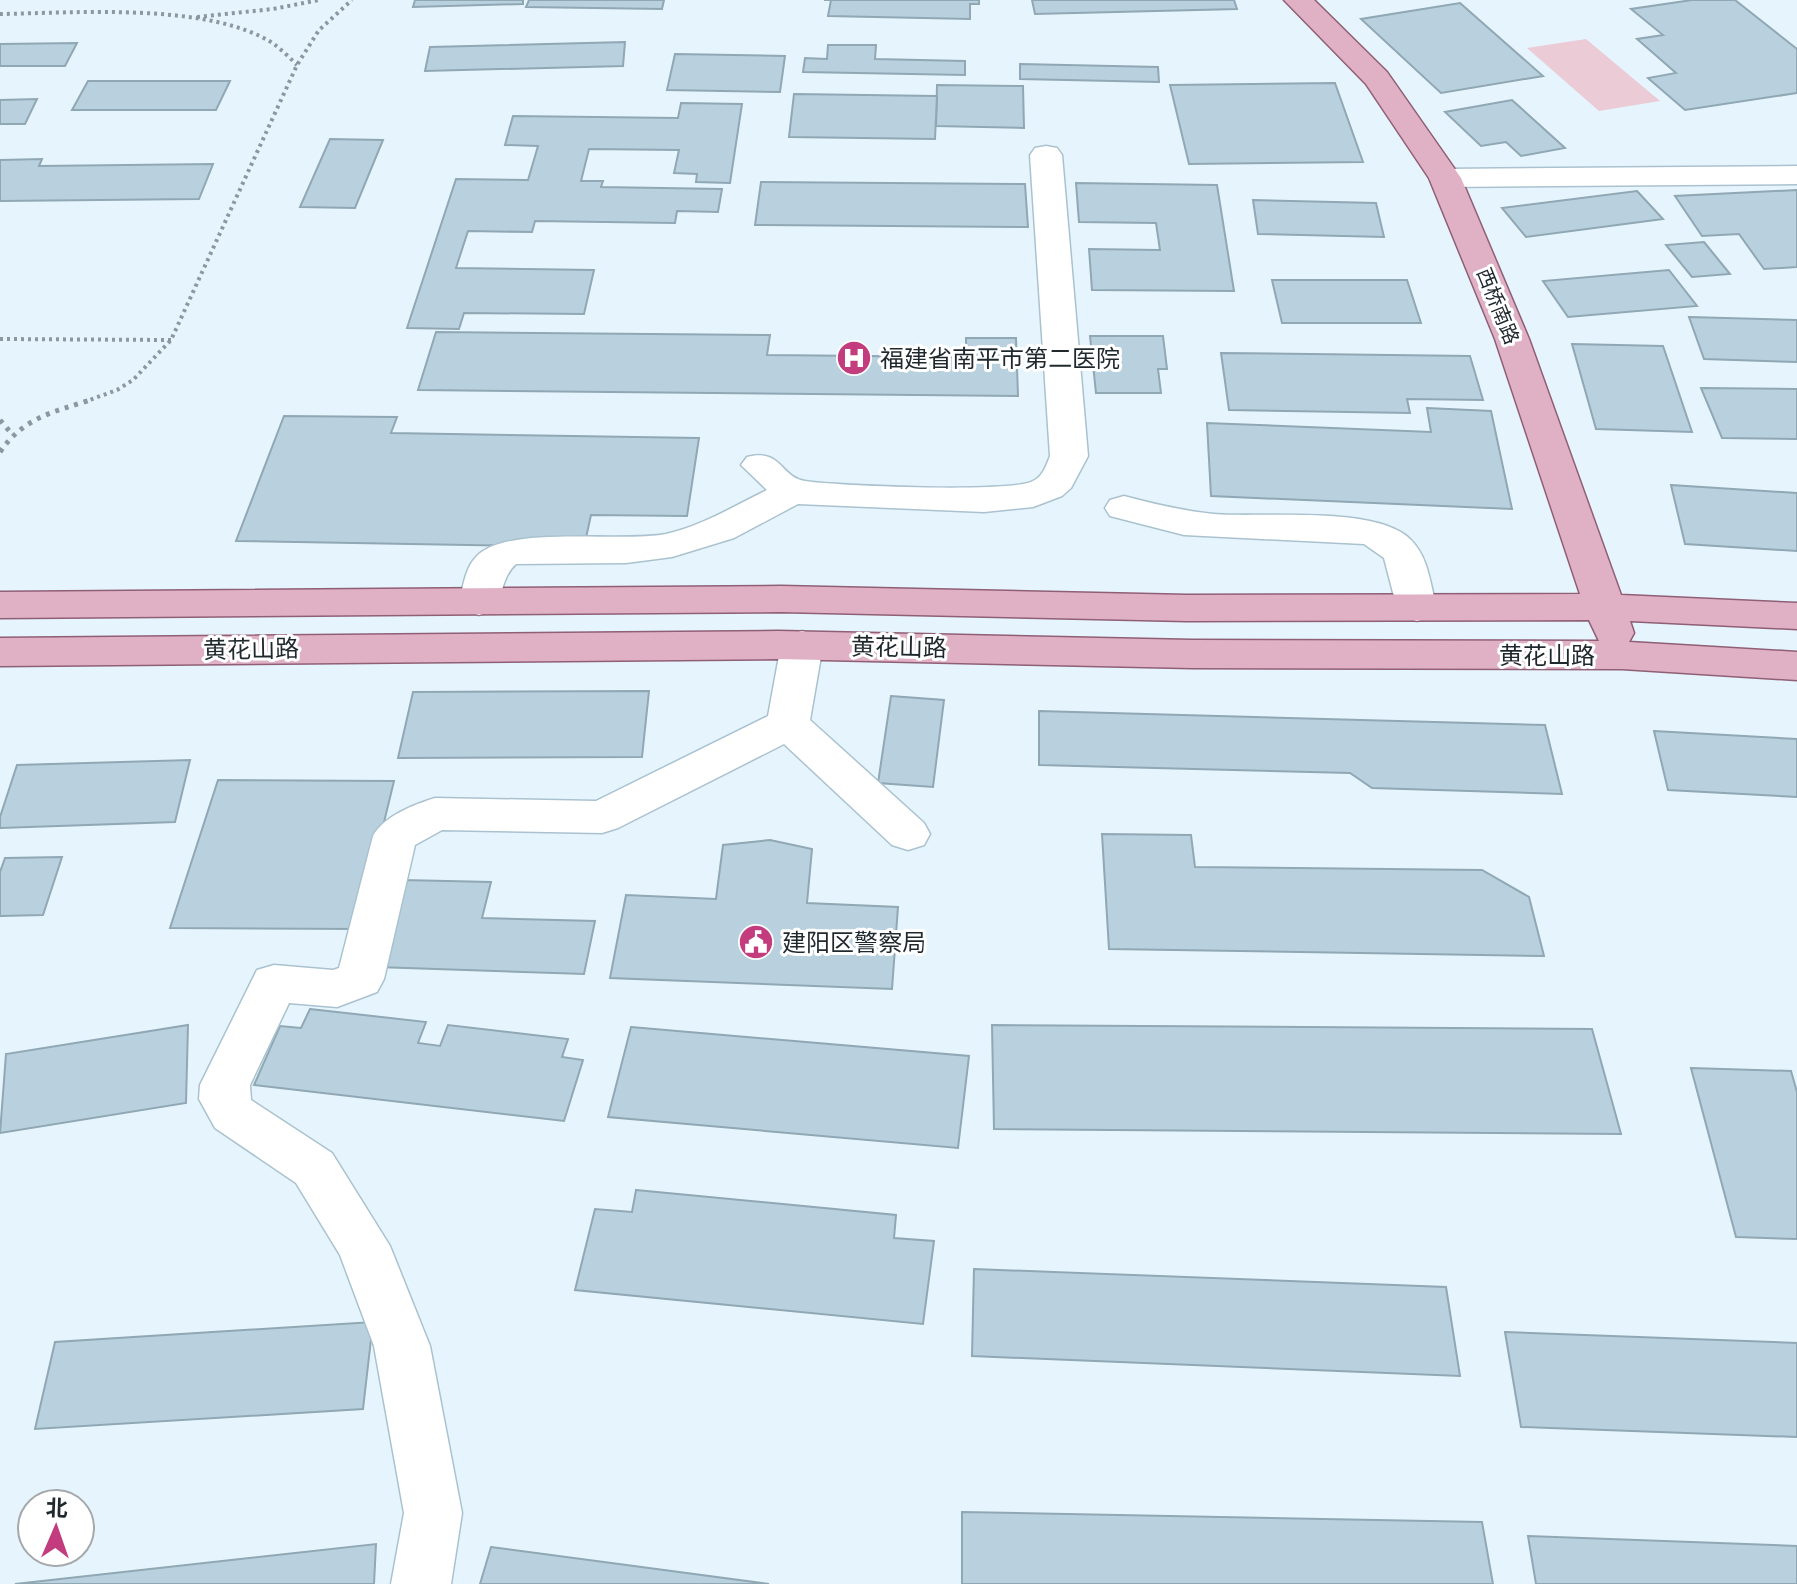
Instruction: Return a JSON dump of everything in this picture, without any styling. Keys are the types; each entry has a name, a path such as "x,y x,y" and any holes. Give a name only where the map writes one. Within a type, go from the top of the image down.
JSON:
{"main road":[{"name":"西桥南路","path":"1298,0 1377,78 1445,178 1512,339 1622,655"},
{"name":"黄花山路","path":"0,605 781,599 1187,608 1604,607 1797,616"},
{"name":"黄花山路","path":"0,652 802,645 1192,654 1622,655 1797,666"}],"street":[{"path":"479,602 489,566 502,555 522,550 626,551 672,545 720,529 792,492 984,500 1033,495 1049,488 1058,480 1069,456 1046,155"},
{"path":"1445,178 1797,175"},
{"path":"760,465 792,492"},
{"path":"1124,508 1148,517 1190,523 1372,532 1393,541 1403,551 1417,608"},
{"path":"788,724 802,645"},
{"path":"788,724 908,834"},
{"path":"421,1584 433,1513 402,1346 363,1246 314,1168 233,1114 224,1099 225,1085 274,983 337,989 360,979 395,836 435,814 602,817 788,724"}],"path":[{"path":"0,14 188,17 273,9 319,0"},
{"path":"0,452 11,433 39,415 115,392 143,375 171,340 297,65 319,30 352,0"},
{"path":"188,17 233,27 268,40 289,54 297,65"},
{"path":"0,339 171,340"},
{"path":"0,420 11,433"}],"shaded area":[{"path":"1586,39 1660,101 1599,111 1527,48"}],"building":[{"path":"415,0 523,0 523,4 413,7"},
{"path":"529,0 664,0 662,9 526,7"},
{"path":"831,0 979,0 979,4 970,4 970,19 828,16"},
{"path":"1032,0 1234,0 1237,9 1035,14"},
{"path":"1692,0 1735,0 1797,49 1797,93 1685,110 1648,78 1676,73 1637,39 1663,35 1631,9"},
{"path":"1460,3 1543,76 1441,93 1361,19"},
{"path":"625,42 623,66 425,71 430,47"},
{"path":"77,43 65,66 0,66 0,44"},
{"path":"828,45 876,45 875,59 965,61 965,75 803,72 805,58 827,59"},
{"path":"675,54 785,56 780,92 667,90"},
{"path":"1020,64 1158,67 1159,82 1020,79"},
{"path":"88,81 230,81 216,110 72,110"},
{"path":"1335,83 1363,162 1189,164 1170,85"},
{"path":"937,85 1023,86 1024,128 936,126"},
{"path":"794,94 937,96 935,139 789,137"},
{"path":"37,99 25,124 0,124 0,100"},
{"path":"1512,100 1565,148 1521,156 1506,142 1481,146 1445,112"},
{"path":"681,103 742,104 730,183 696,182 697,174 674,173 679,150 589,149 581,181 603,181 601,187 722,189 718,212 677,211 675,223 535,221 532,232 468,231 456,268 594,270 584,314 464,313 459,329 407,328 456,179 528,180 538,146 505,145 513,116 678,118"},
{"path":"330,139 383,140 355,208 300,207"},
{"path":"42,159 39,166 213,164 199,199 0,201 0,160"},
{"path":"761,182 1025,184 1028,227 755,225"},
{"path":"1076,183 1217,185 1234,291 1092,290 1089,249 1160,250 1156,223 1079,222"},
{"path":"1797,190 1797,267 1764,269 1739,234 1702,236 1675,196"},
{"path":"1637,191 1663,219 1526,237 1502,208"},
{"path":"1253,200 1376,203 1384,237 1258,234"},
{"path":"1704,242 1730,274 1692,277 1666,245"},
{"path":"1669,270 1697,306 1568,317 1543,281"},
{"path":"1272,280 1407,280 1421,323 1282,323"},
{"path":"1689,317 1797,320 1797,362 1704,359"},
{"path":"436,332 770,335 767,355 966,357 966,338 1016,338 1018,396 418,390"},
{"path":"1090,336 1163,336 1167,369 1158,369 1161,393 1096,393"},
{"path":"1572,344 1663,346 1692,432 1596,429"},
{"path":"1221,353 1470,356 1483,400 1407,399 1410,413 1229,410"},
{"path":"1701,388 1797,389 1797,439 1722,438"},
{"path":"1427,408 1491,411 1512,509 1211,496 1207,423 1431,432"},
{"path":"284,416 397,417 391,433 699,438 687,516 591,515 584,547 236,541"},
{"path":"1671,485 1797,493 1797,551 1685,544"},
{"path":"649,691 642,757 398,758 413,692"},
{"path":"891,696 944,700 933,787 878,783"},
{"path":"1039,711 1545,725 1562,794 1372,788 1350,773 1039,765"},
{"path":"1654,731 1797,739 1797,797 1668,790"},
{"path":"190,760 175,822 0,828 0,817 17,765"},
{"path":"218,780 394,781 358,929 170,928"},
{"path":"1102,834 1191,835 1195,867 1482,870 1529,897 1544,956 1109,949"},
{"name":"建阳区警察局","path":"770,840 812,849 807,903 898,907 892,989 610,978 626,895 716,899 723,845"},
{"path":"62,857 43,915 0,916 0,872 5,858"},
{"path":"402,880 491,882 482,918 595,921 584,974 377,967"},
{"path":"310,1009 426,1022 418,1043 440,1046 448,1025 568,1039 562,1057 583,1060 564,1121 254,1085 280,1026 301,1028"},
{"path":"188,1025 186,1103 0,1133 6,1054"},
{"path":"992,1025 1592,1029 1621,1134 994,1129"},
{"path":"631,1027 969,1056 958,1148 608,1117"},
{"path":"1691,1068 1791,1071 1797,1092 1797,1239 1736,1237"},
{"path":"636,1190 896,1215 894,1238 934,1241 923,1324 575,1290 595,1209 632,1212"},
{"path":"974,1269 1446,1287 1460,1376 972,1356"},
{"path":"373,1322 363,1409 35,1429 55,1342"},
{"path":"1505,1332 1797,1343 1797,1437 1521,1427"},
{"path":"962,1512 1482,1522 1493,1584 962,1584"},
{"path":"1528,1536 1797,1546 1797,1584 1536,1584"},
{"path":"376,1544 374,1584 15,1584"},
{"path":"491,1547 769,1584 480,1584"}],"place":[{"name":"福建省南平市第二医院","path":"854,358"},
{"name":"建阳区警察局","path":"756,942"}]}
